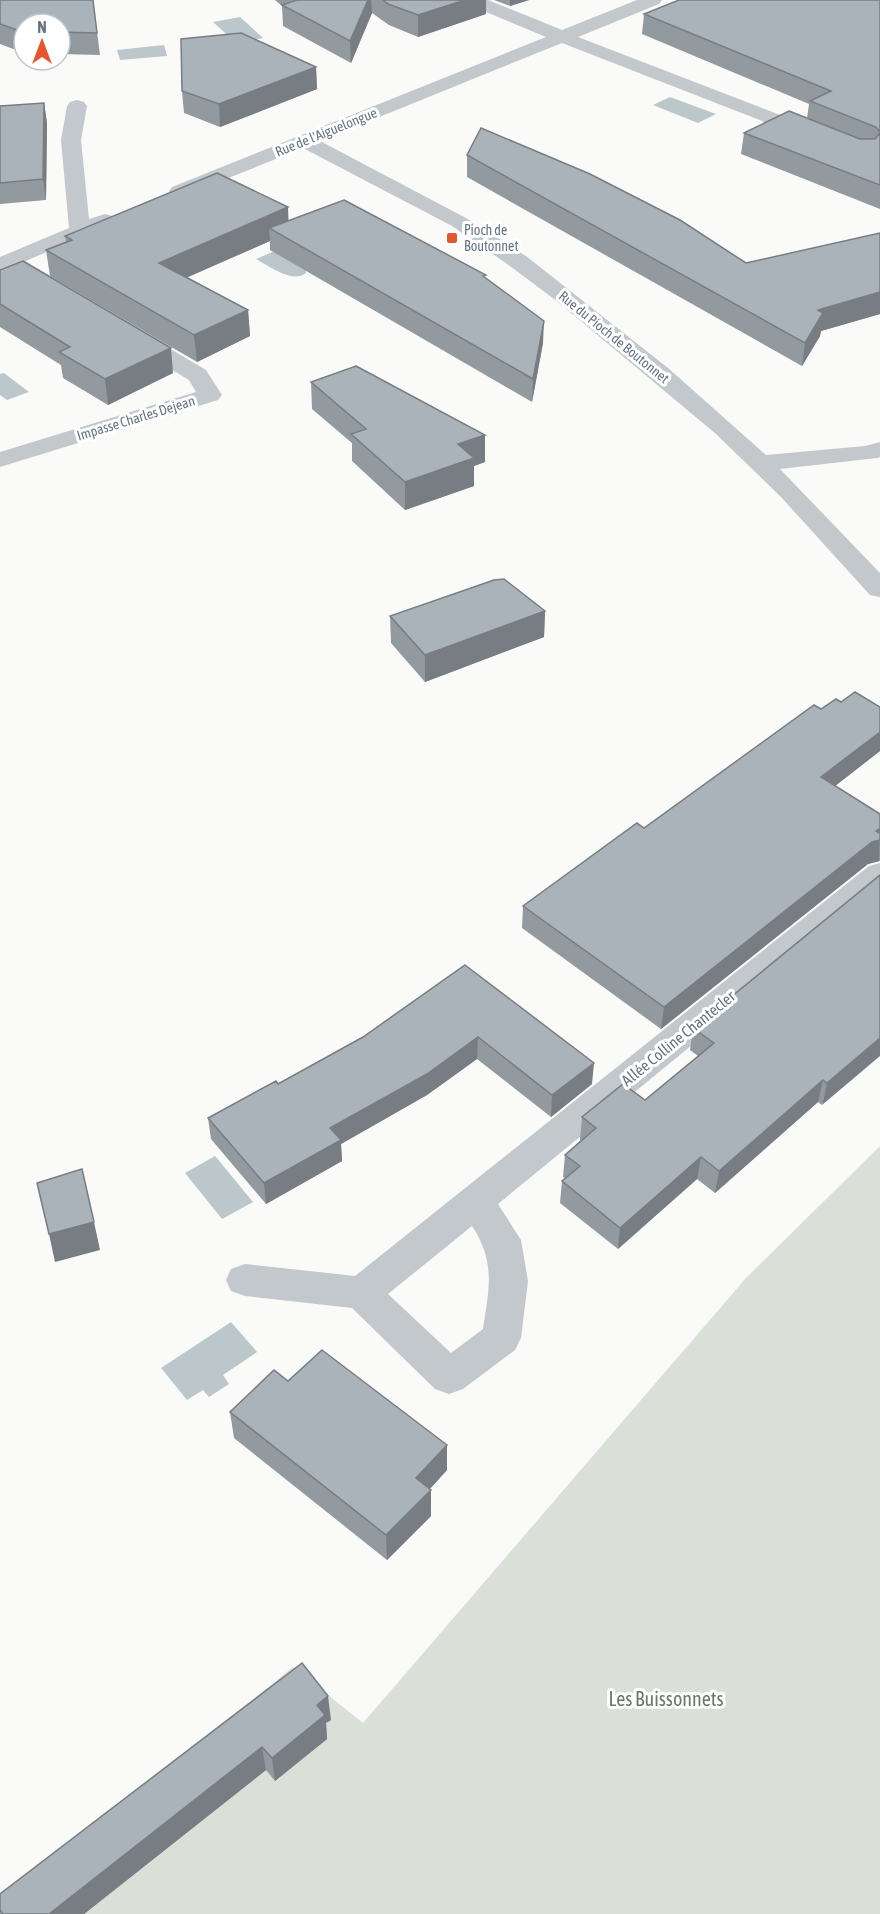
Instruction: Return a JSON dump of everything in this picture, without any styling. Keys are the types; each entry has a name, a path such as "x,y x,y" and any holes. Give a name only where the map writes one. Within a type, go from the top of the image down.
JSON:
{"street":[{"path":"473,0 562,37 831,141"},
{"name":"Rue de l'Aiguelongue","path":"166,196 653,0"},
{"path":"77,106 71,140 80,230"},
{"name":"Rue du Pioch de Boutonnet","path":"305,141 459,222 519,261 660,373 760,463 837,540 880,589"},
{"path":"3,263 123,213"},
{"path":"3,263 33,278"},
{"name":"Impasse Charles Dejean","path":"0,460 210,395 198,375 116,327"},
{"path":"760,463 868,453 880,449"},
{"name":"Allée Colline Chantecler","path":"362,1293 880,874"},
{"path":"245,1280 362,1293 449,1377 501,1338 509,1281 502,1240 476,1202"}],"green space":[{"name":"Les Buissonnets","path":"880,1146 880,1914 0,1914 0,1905 293,1667 363,1723 746,1278"}],"shaded area":[{"path":"240,17 263,38 236,43 213,22"},
{"path":"164,45 167,56 120,60 117,50"},
{"path":"670,97 716,114 698,123 653,105"},
{"path":"275,251 306,270 306,273 301,276 288,275 256,259"},
{"path":"4,373 29,392 7,400 0,395 0,374"},
{"path":"215,1156 253,1202 222,1219 185,1173"},
{"path":"231,1322 257,1352 223,1375 229,1384 209,1397 203,1390 187,1400 161,1368"}],"building":[{"path":"0,0 93,0 97,33 72,32 72,12 12,12 12,28 0,24"},
{"path":"297,0 368,0 350,41 282,5"},
{"path":"383,0 465,0 418,15"},
{"path":"679,0 880,0 880,132 876,127 810,101 831,91 644,14"},
{"path":"241,33 316,67 219,104 182,91 181,39"},
{"path":"44,103 43,179 0,183 0,106"},
{"path":"789,111 860,139 875,139 880,133 880,185 744,133"},
{"path":"481,128 590,174 680,220 746,263 880,233 880,292 818,310 823,313 805,343 467,155"},
{"path":"217,173 288,207 159,263 248,310 194,335 46,250 72,240 65,236"},
{"path":"344,200 486,275 483,276 544,321 533,379 269,228"},
{"path":"23,261 171,348 105,379 59,352 70,347 0,304 0,270"},
{"path":"356,366 485,435 458,444 474,458 405,482 351,434 366,429 311,382"},
{"path":"504,579 545,611 425,655 390,616 494,580"},
{"path":"855,692 880,707 880,732 821,777 880,814 880,828 876,831 880,833 880,840 872,842 664,1007 523,906 637,823 644,828 814,705 821,709 836,699 841,702"},
{"path":"880,875 880,1038 827,1083 823,1080 719,1171 701,1157 620,1228 562,1181 580,1166 565,1155 596,1128 582,1117 623,1084 645,1100 714,1043 693,1028"},
{"path":"465,965 594,1063 552,1095 478,1037 427,1074 330,1128 341,1140 264,1183 208,1118 276,1081 278,1084 363,1037"},
{"path":"82,1169 94,1222 49,1234 37,1183"},
{"path":"322,1350 447,1445 416,1478 431,1490 386,1535 230,1412 274,1370 288,1381"},
{"path":"302,1663 328,1696 317,1705 325,1715 272,1758 262,1747 49,1914 3,1914 0,1910 0,1894"}],"place":[{"name":"Pioch de Boutonnet","path":"452,238"}]}
